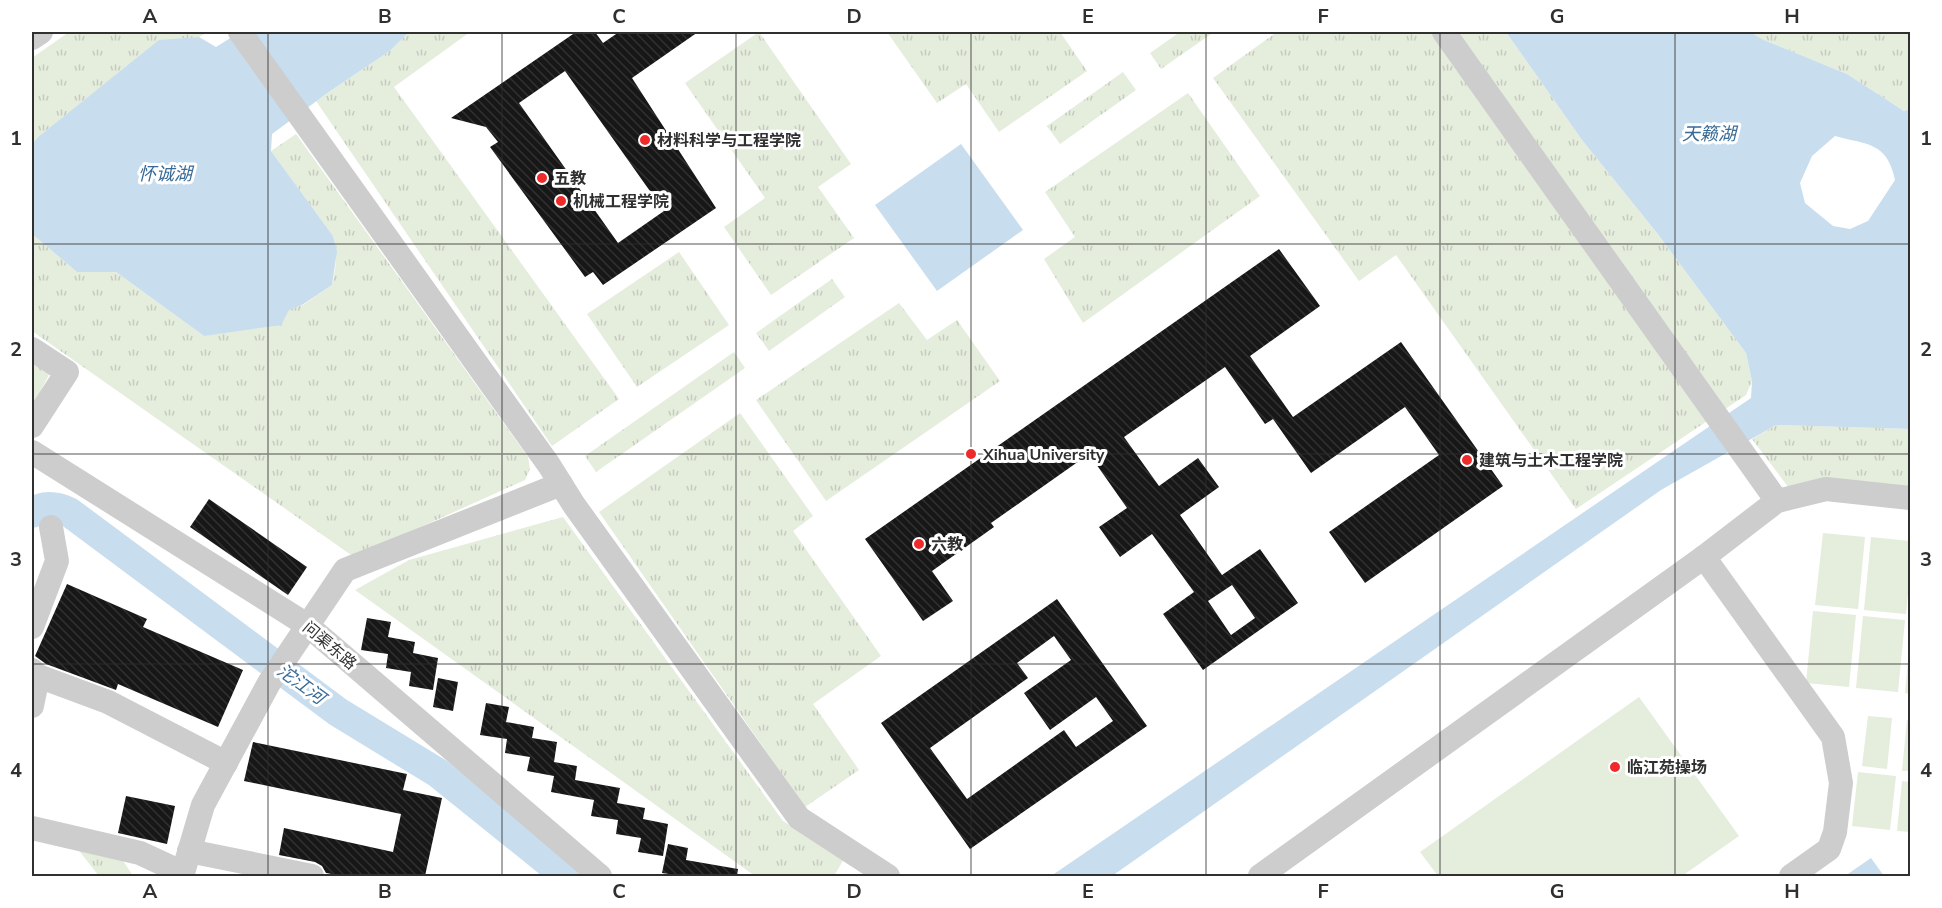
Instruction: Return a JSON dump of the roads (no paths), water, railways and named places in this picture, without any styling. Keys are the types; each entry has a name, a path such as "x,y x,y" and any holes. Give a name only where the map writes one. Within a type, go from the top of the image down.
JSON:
{"street":[{"path":"32,38 41,32"},
{"path":"240,32 799,818 888,876"},
{"path":"1444,32 1778,501"},
{"path":"32,349 67,372 32,426"},
{"name":"问渠东路","path":"32,452 305,628 600,876"},
{"path":"184,867 203,805 269,683 345,570 561,484"},
{"path":"1260,876 1704,557 1778,501 1826,489 1911,498"},
{"path":"32,627 57,561 51,527"},
{"path":"1704,557 1833,737 1841,783 1835,831 1829,849 1791,876"},
{"path":"32,706 35,673 108,702 226,763"},
{"path":"32,828 140,853 184,867 312,876"}],"water":[{"name":"怀诚湖","path":"240,32 409,32 391,50 272,134 271,151 333,236 337,251 332,285 302,305 289,310 281,325 204,336 116,272 77,272 32,234 32,144 159,40 199,37 216,47"},
{"name":"天籁湖","path":"1506,32 1750,32 1847,74 1904,111 1910,109 1910,429 1776,425 1661,490 1112,876 1051,876 1751,398 1752,381 1746,353 1657,233 1582,140","holes":["1835,136 1866,144 1881,152 1887,158 1895,180 1868,221 1850,229 1833,226 1805,203 1800,183 1812,156"]},
{"path":"961,144 1023,230 937,291 875,205"},
{"path":"1871,858 1884,876 1845,876"}],"waterway":[{"name":"沱江河","path":"32,513 41,508 50,507 69,512 338,712 438,773 566,876"}],"place":[{"name":"材料科学与工程学院","path":"645,140"},
{"name":"五教","path":"542,178"},
{"name":"机械工程学院","path":"561,201"},
{"name":"Xihua University","path":"971,454"},
{"name":"建筑与土木工程学院","path":"1467,460"},
{"name":"六教","path":"919,544"},
{"name":"临江苑操场","path":"1615,767"}]}
